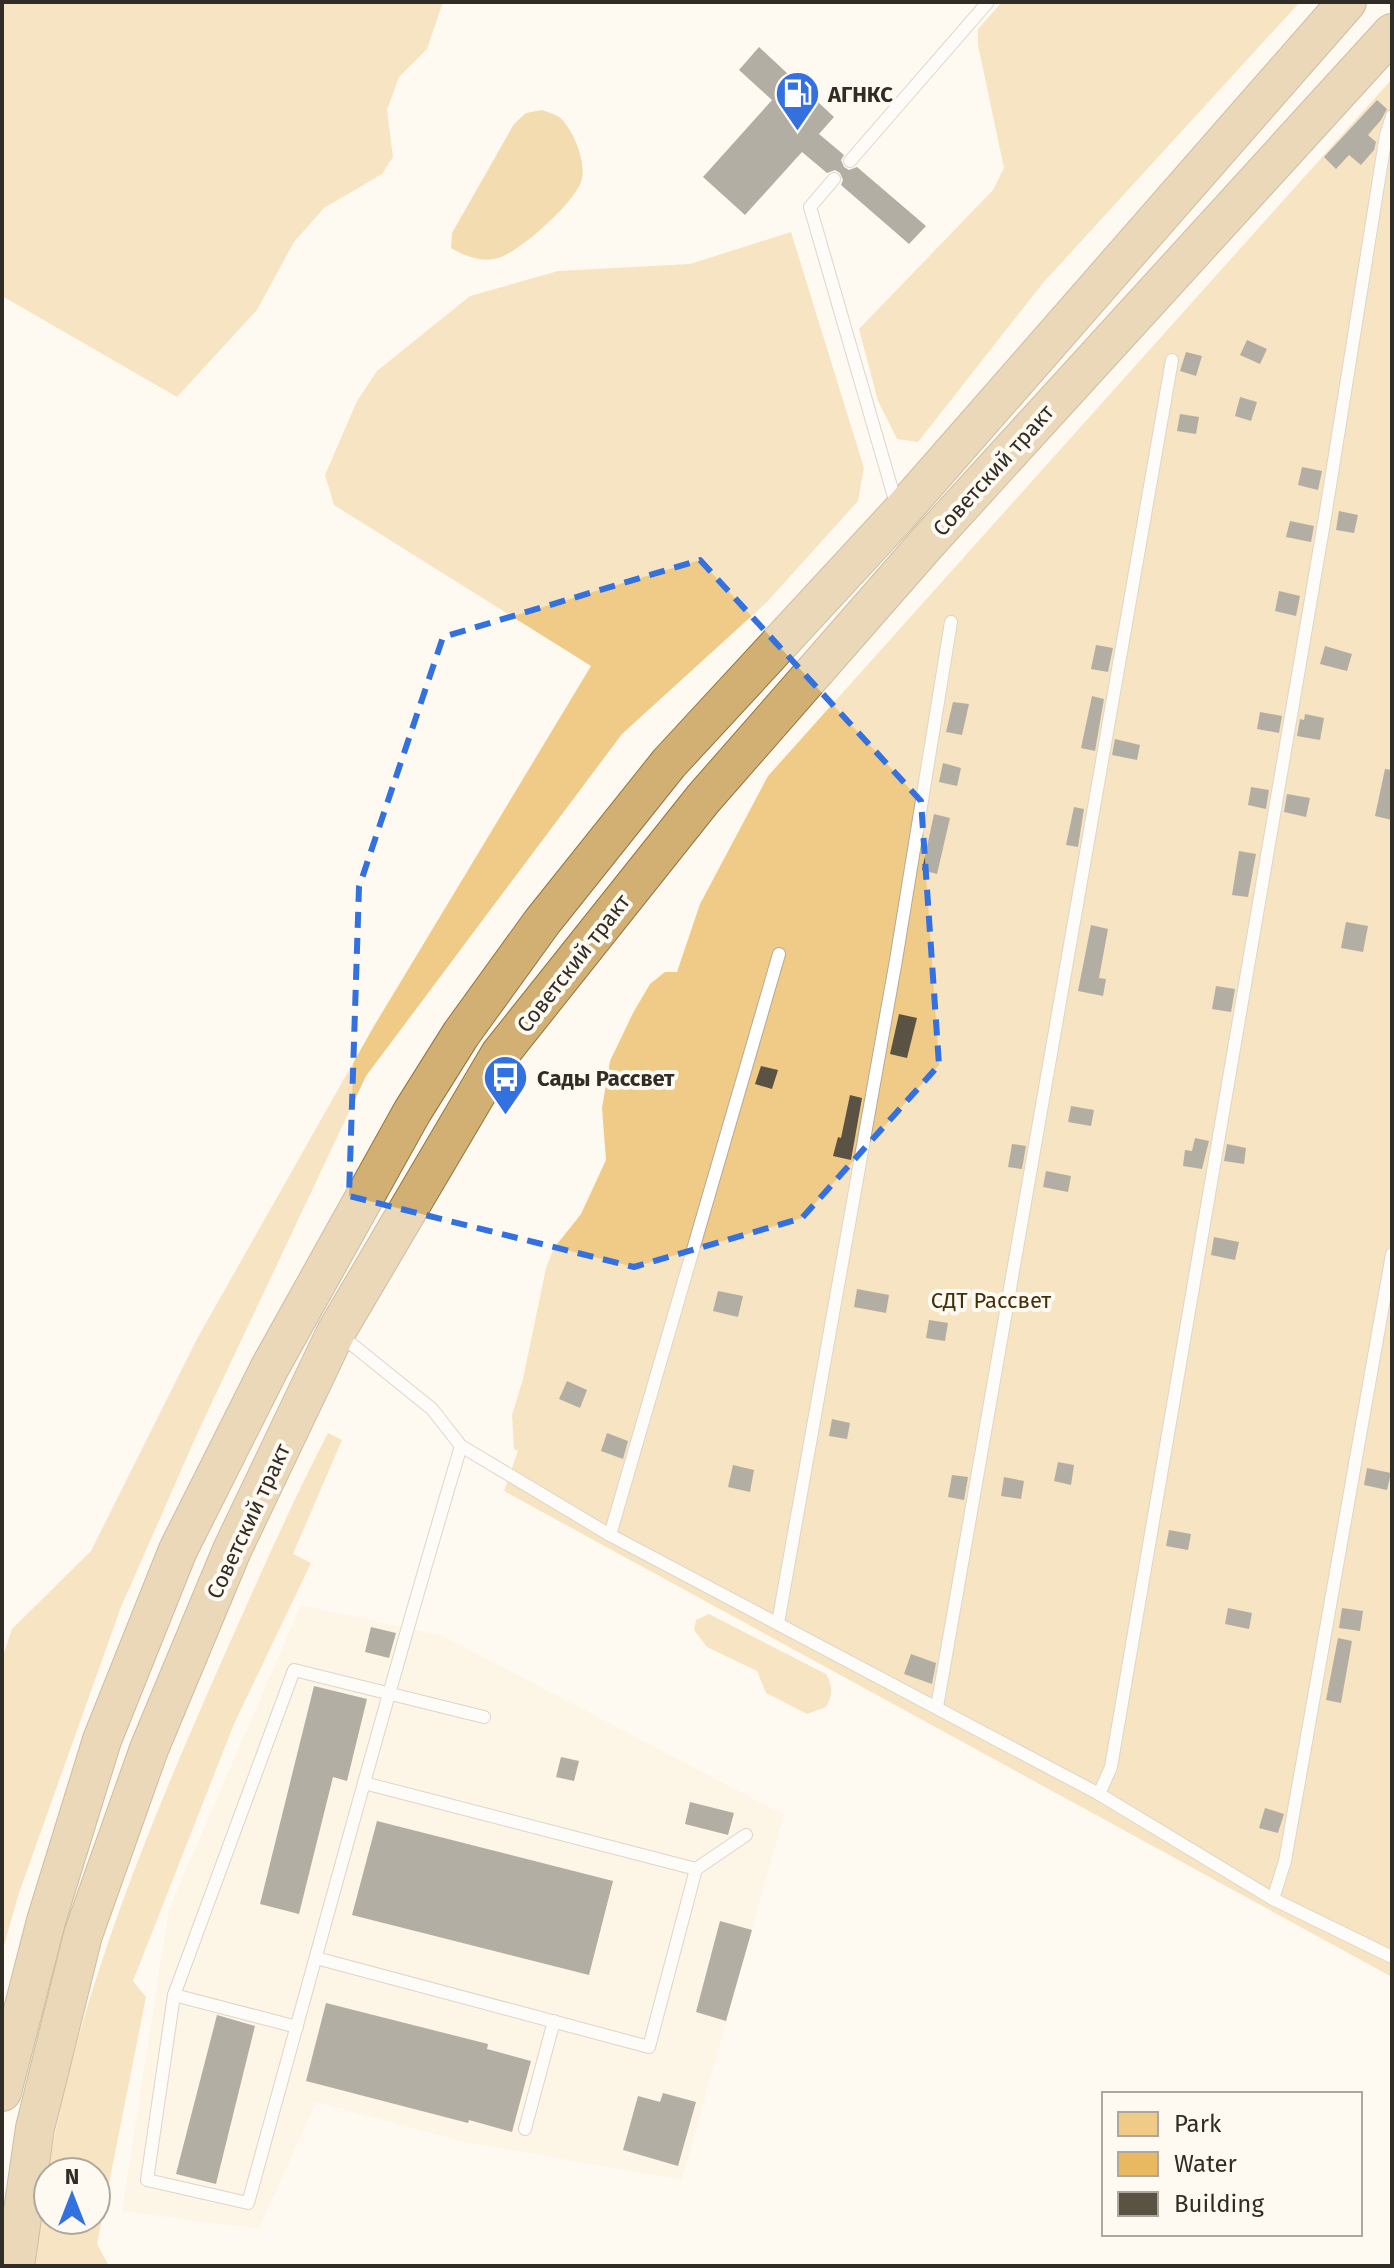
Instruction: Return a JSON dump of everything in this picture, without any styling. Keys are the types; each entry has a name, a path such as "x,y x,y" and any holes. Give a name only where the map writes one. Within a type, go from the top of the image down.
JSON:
{"highway":[{"name":"Советский тракт","path":"2,2092 46,1921 102,1740 178,1550 270,1367 412,1112 461,1034 542,922 669,763 899,514 1347,2"},
{"name":"Советский тракт","path":"15,2266 35,2128 83,1935 149,1749 226,1564 336,1332 500,1054 703,799 927,543 1392,33"}],"lane":[{"path":"850,161 988,2"},
{"path":"1099,1794 1111,1767 1114,1751 1325,517 1383,150 1392,116"},
{"path":"834,179 810,207 899,514"},
{"path":"937,1707 1172,360"},
{"path":"778,1623 893,975 951,622"},
{"path":"610,1535 779,954"},
{"path":"1273,1899 1285,1861 1392,1254"},
{"path":"336,1332 432,1409 461,1446 610,1535 1099,1794 1273,1899 1392,1957"},
{"path":"461,1446 389,1695 364,1783 248,2203 147,2180 174,1995 294,1670 389,1695 484,1717"},
{"path":"364,1783 696,1869"},
{"path":"316,1958 649,2047 696,1869 746,1835"},
{"path":"174,1995 297,2027"},
{"path":"525,2129 554,2021"}],"highlighted area":[{"path":"700,560 921,801 939,1065 802,1218 634,1267 349,1196 359,887 443,637"}],"shaded area":[{"path":"301,1605 443,1636 784,1815 682,2180 465,2142 316,2102 259,2229 122,2211 169,1909"}],"green space":[{"path":"2,2 443,2 427,49 399,77 387,110 393,157 382,174 324,208 294,242 257,310 177,397 2,296"},
{"path":"1002,2 1300,2 1043,283 918,442 897,439 878,401 859,329 993,190 1004,168 978,45 978,29"},
{"name":"СДТ Рассвет","path":"1392,79 1392,1977 504,1491 518,1451 514,1449 512,1415 523,1379 546,1268 554,1248 581,1214 606,1160 602,1108 610,1061 650,984 665,972 677,972 700,904 768,776"},
{"path":"791,232 864,468 858,501 767,602 622,734 366,1076 198,1432 121,1607 19,1893 2,1953 2,1659 12,1629 91,1551 198,1337 374,1026 591,666 334,505 325,475 357,401 377,371 470,296 558,271 690,264"},
{"path":"328,1433 342,1440 293,1554 311,1563 234,1724 133,1981 146,1997 112,2168 112,2156 51,2156 95,1981 140,1856 216,1674"},
{"path":"709,1614 826,1674 831,1690 826,1707 807,1714 766,1693 757,1671 707,1647 694,1630 696,1620"},
{"path":"37,2236 99,2236 97,2244 109,2266 32,2266"}],"water":[{"path":"542,110 559,117 573,137 583,172 578,188 559,212 508,254 480,259 451,248 452,233 514,124 526,113"}],"building":[{"path":"759,47 834,117 819,134 844,155 841,160 844,167 849,170 857,167 926,226 909,244 841,185 843,180 840,173 835,170 827,173 802,152 745,215 703,177 772,100 739,70"},
{"path":"1377,100 1387,109 1368,135 1376,142 1374,150 1361,165 1349,155 1336,169 1324,157"},
{"path":"1247,340 1267,349 1260,364 1240,355"},
{"path":"1186,352 1202,356 1196,376 1180,371"},
{"path":"1240,397 1257,402 1251,421 1235,416"},
{"path":"1180,414 1199,417 1196,434 1177,431"},
{"path":"1302,467 1322,471 1318,490 1298,485"},
{"path":"1339,511 1358,515 1354,533 1336,530"},
{"path":"1290,521 1314,526 1311,542 1286,537"},
{"path":"1279,591 1300,596 1296,616 1275,611"},
{"path":"1096,645 1113,648 1108,672 1091,669"},
{"path":"1325,646 1352,654 1347,671 1320,664"},
{"path":"1092,696 1104,699 1095,751 1081,748"},
{"path":"953,702 969,704 962,735 946,732"},
{"path":"1260,712 1282,716 1279,733 1257,729"},
{"path":"1305,714 1324,718 1320,740 1297,736 1300,719 1304,720"},
{"path":"1115,739 1140,745 1137,760 1112,755"},
{"path":"943,763 961,768 957,786 939,782"},
{"path":"1385,769 1392,770 1392,820 1375,816"},
{"path":"1251,787 1269,790 1266,809 1248,805"},
{"path":"1287,794 1310,798 1306,817 1284,812"},
{"path":"1074,807 1084,809 1078,847 1066,845"},
{"path":"934,814 950,818 937,874 922,870"},
{"path":"1239,851 1256,854 1248,897 1232,895"},
{"path":"1346,922 1368,926 1363,952 1341,948"},
{"path":"1091,925 1108,929 1099,978 1106,979 1103,996 1078,991"},
{"path":"1216,986 1235,989 1231,1012 1212,1009"},
{"path":"899,1014 917,1018 907,1058 890,1054"},
{"path":"761,1066 778,1070 772,1089 755,1084"},
{"path":"850,1095 862,1098 851,1160 833,1156 838,1137 841,1138"},
{"path":"1071,1106 1094,1110 1091,1126 1068,1122"},
{"path":"1195,1138 1209,1141 1202,1169 1183,1166 1185,1150 1192,1151"},
{"path":"1012,1144 1026,1146 1022,1169 1008,1167"},
{"path":"1227,1144 1246,1148 1244,1164 1224,1161"},
{"path":"1046,1171 1071,1176 1068,1192 1043,1187"},
{"path":"1214,1237 1239,1242 1235,1260 1211,1255"},
{"path":"857,1289 889,1295 886,1313 854,1307"},
{"path":"718,1291 743,1296 738,1317 713,1311"},
{"path":"929,1320 948,1323 945,1341 926,1338"},
{"path":"567,1381 587,1390 580,1408 559,1399"},
{"path":"832,1419 850,1423 847,1439 829,1436"},
{"path":"607,1433 628,1441 623,1459 601,1451"},
{"path":"1058,1462 1074,1465 1071,1485 1054,1481"},
{"path":"733,1465 754,1470 750,1492 728,1487"},
{"path":"1367,1468 1391,1473 1387,1490 1364,1485"},
{"path":"952,1475 968,1477 964,1500 948,1497"},
{"path":"1004,1477 1024,1481 1021,1499 1001,1496"},
{"path":"1169,1530 1191,1534 1188,1550 1166,1546"},
{"path":"1228,1608 1252,1613 1249,1629 1225,1624"},
{"path":"1342,1608 1363,1611 1360,1631 1339,1628"},
{"path":"371,1627 396,1633 389,1658 365,1652"},
{"path":"1338,1638 1352,1641 1341,1703 1326,1700"},
{"path":"911,1654 936,1663 932,1684 904,1674"},
{"path":"314,1686 367,1699 347,1781 333,1777 299,1914 260,1904"},
{"path":"561,1757 579,1761 574,1781 556,1777"},
{"path":"690,1802 734,1813 728,1835 685,1824"},
{"path":"1265,1808 1284,1814 1278,1833 1259,1828"},
{"path":"377,1821 613,1881 589,1975 352,1915"},
{"path":"720,1921 752,1930 726,2021 696,2012"},
{"path":"326,2003 488,2044 487,2049 531,2061 512,2132 306,2081"},
{"path":"217,2015 255,2026 216,2184 176,2174"},
{"path":"663,2093 696,2102 678,2166 623,2150 638,2096 660,2102"}],"place":[{"name":"АГНКС","path":"797,133"},
{"name":"Сады Рассвет","path":"506,1117"}]}
